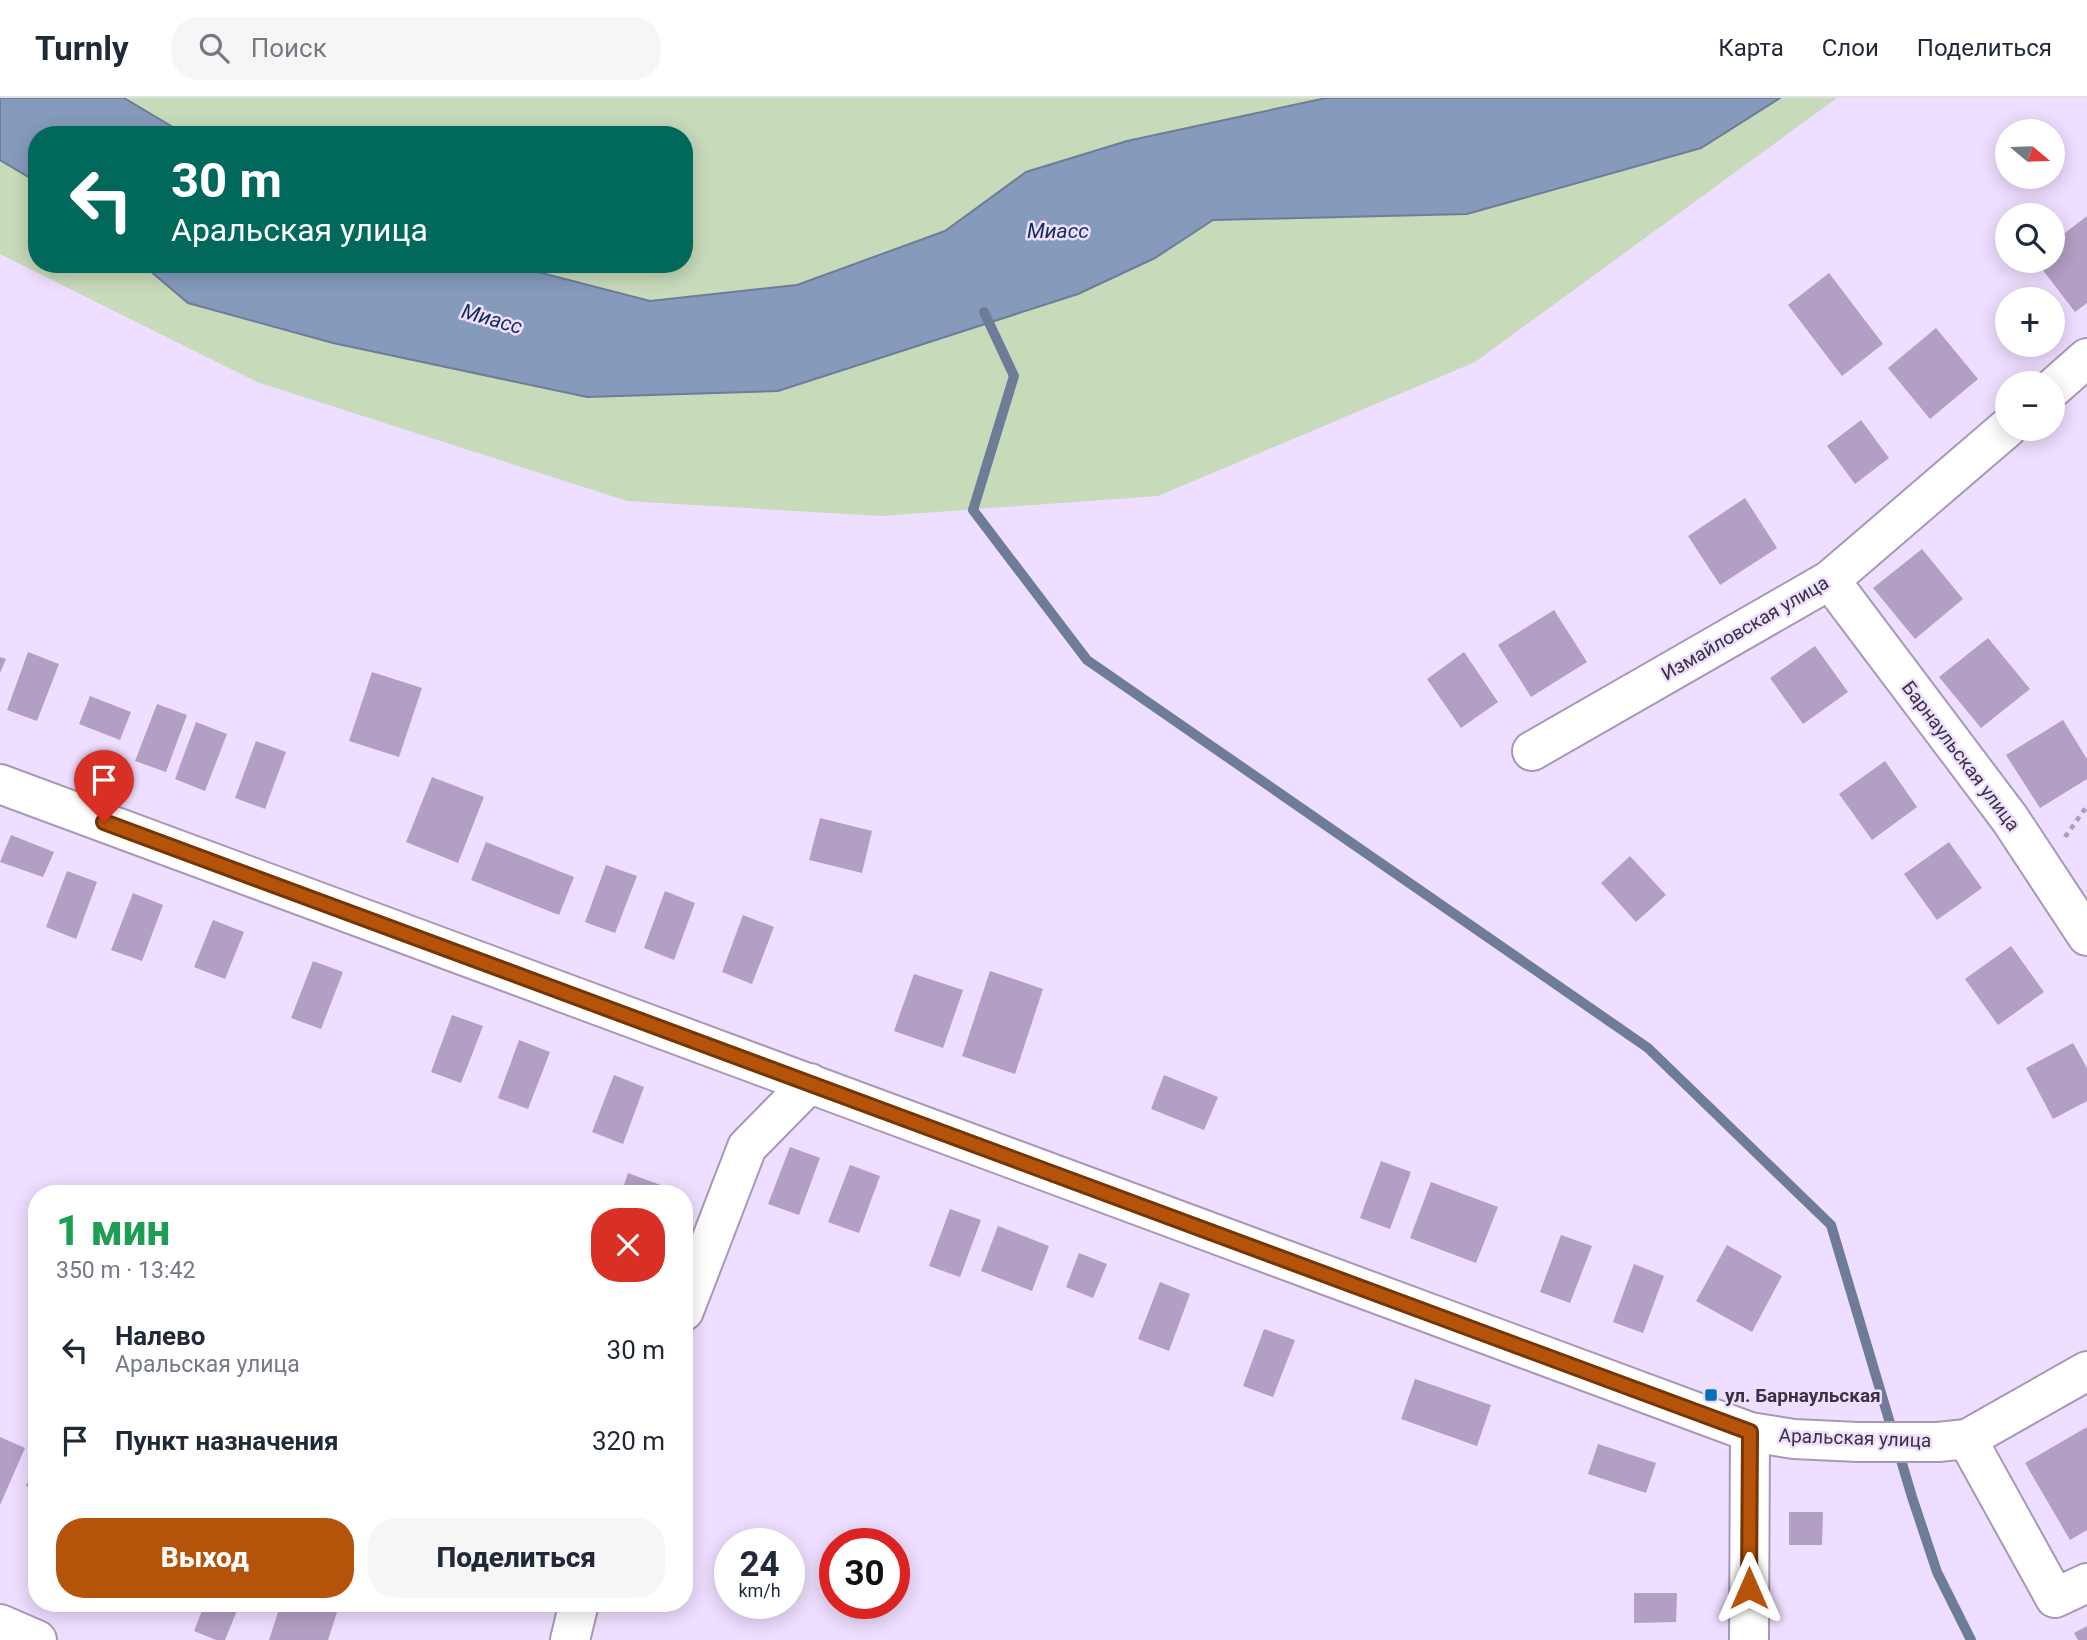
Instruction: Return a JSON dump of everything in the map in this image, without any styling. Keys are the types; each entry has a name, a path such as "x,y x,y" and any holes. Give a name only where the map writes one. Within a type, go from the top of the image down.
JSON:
{"street":[{"path":"2065,377 2087,358"},
{"name":"Измайловская улица","path":"1532,751 1830,580 1995,438"},
{"name":"Барнаульская улица","path":"1830,580 2010,819 2087,936"},
{"name":"Аральская улица","path":"0,783 1750,1432 1794,1439 1858,1442 1952,1440 2087,1371"},
{"path":"693,1288 747,1147 810,1083"},
{"path":"1749,1640 1750,1432"},
{"path":"1952,1440 2055,1598 2087,1583"},
{"path":"570,1640 577,1612"},
{"path":"0,1625 37,1640"}],"green space":[{"path":"124,98 1326,98 1127,141 1026,172 945,231 797,285 650,301 542,273 693,273 693,126 171,126"},
{"path":"1780,98 1837,98 1475,362 1158,496 881,516 627,501 257,382 38,273 153,273 188,303 333,343 587,397 778,391 1155,258 1213,220 1467,214 1701,148"},
{"path":"0,160 28,177 28,268 0,254"}],"water":[{"path":"0,98 124,98 171,126 28,126 28,177 0,160"},
{"name":"Миасс","path":"1326,98 1780,98 1701,148 1467,214 1213,220 1155,258 1078,294 778,391 587,397 333,343 188,303 153,273 542,273 650,301 797,285 945,231 1026,172 1127,141"}],"building":[{"path":"2087,216 2087,303 2075,312 2065,299 2065,287 2056,287 2045,273 2065,273 2065,233"},
{"path":"1829,273 1883,344 1842,376 1788,305"},
{"path":"1936,328 1978,379 1930,419 1888,368"},
{"path":"1861,420 1889,458 1855,484 1827,446"},
{"path":"1745,498 1777,548 1720,585 1688,536"},
{"path":"1922,549 1963,599 1915,639 1873,588"},
{"path":"1554,610 1587,662 1531,697 1498,645"},
{"path":"1988,638 2030,689 1981,728 1939,677"},
{"path":"1815,646 1848,692 1803,724 1770,678"},
{"path":"28,652 59,664 37,721 7,710"},
{"path":"1464,652 1498,702 1461,728 1427,679"},
{"path":"0,657 6,659 0,673"},
{"path":"372,672 422,688 399,757 349,741"},
{"path":"90,696 131,712 120,740 79,724"},
{"path":"157,704 187,715 166,772 135,761"},
{"path":"2063,720 2087,759 2087,779 2040,808 2006,755"},
{"path":"196,722 227,734 205,791 175,779"},
{"path":"256,741 286,752 265,809 235,798"},
{"path":"1885,761 1917,807 1872,840 1839,794"},
{"path":"432,777 484,797 458,863 406,842"},
{"path":"820,818 872,831 862,873 809,860"},
{"path":"11,835 54,852 43,877 0,862"},
{"path":"486,842 574,877 559,915 471,880"},
{"path":"1949,842 1982,888 1937,920 1904,874"},
{"path":"1630,856 1666,895 1636,922 1601,883"},
{"path":"606,865 637,876 615,933 585,922"},
{"path":"67,871 97,882 76,939 46,927"},
{"path":"665,891 695,903 674,960 644,948"},
{"path":"133,893 163,905 142,961 111,950"},
{"path":"743,915 774,927 752,984 722,972"},
{"path":"213,920 244,932 225,979 194,967"},
{"path":"2011,946 2044,992 1998,1025 1965,979"},
{"path":"313,961 343,972 321,1029 291,1018"},
{"path":"990,971 1043,989 1015,1074 962,1056"},
{"path":"914,974 963,990 943,1048 894,1031"},
{"path":"452,1015 483,1026 461,1083 431,1072"},
{"path":"519,1040 550,1052 528,1109 498,1098"},
{"path":"2073,1043 2087,1068 2087,1101 2053,1119 2026,1068"},
{"path":"614,1075 644,1087 623,1144 592,1132"},
{"path":"1164,1075 1218,1097 1204,1130 1151,1109"},
{"path":"790,1147 820,1158 799,1215 768,1204"},
{"path":"1381,1161 1411,1172 1390,1229 1360,1218"},
{"path":"850,1165 880,1176 859,1233 828,1222"},
{"path":"628,1173 661,1185 624,1185"},
{"path":"1431,1182 1498,1207 1476,1263 1410,1238"},
{"path":"950,1209 981,1220 960,1277 929,1266"},
{"path":"998,1226 1049,1246 1032,1291 981,1271"},
{"path":"1561,1235 1592,1246 1570,1303 1540,1292"},
{"path":"1727,1245 1782,1276 1752,1332 1696,1301"},
{"path":"1079,1253 1107,1264 1093,1298 1066,1287"},
{"path":"1634,1264 1664,1276 1643,1333 1613,1322"},
{"path":"1160,1282 1190,1294 1169,1351 1138,1339"},
{"path":"1264,1329 1295,1340 1273,1397 1243,1386"},
{"path":"1415,1379 1491,1405 1477,1446 1401,1419"},
{"path":"2087,1427 2087,1530 2070,1540 2025,1463"},
{"path":"0,1437 25,1448 0,1505"},
{"path":"1598,1444 1656,1463 1646,1493 1588,1474"},
{"path":"1789,1512 1823,1512 1822,1545 1789,1545"},
{"path":"1634,1593 1677,1593 1676,1622 1634,1623"},
{"path":"201,1612 236,1612 225,1640 216,1640 194,1631"},
{"path":"278,1612 337,1612 328,1640 269,1640"},
{"path":"2087,1626 2087,1640 2078,1640 2074,1633"}],"waterway":[{"path":"984,312 1014,376 973,510 1087,660 1648,1048 1831,1225 1937,1572 1971,1640"}],"place":[{"name":"ул. Барнаульская","path":"1711,1395"}],"route":[{"path":"104,822 1750,1432 1749,1588"}]}
